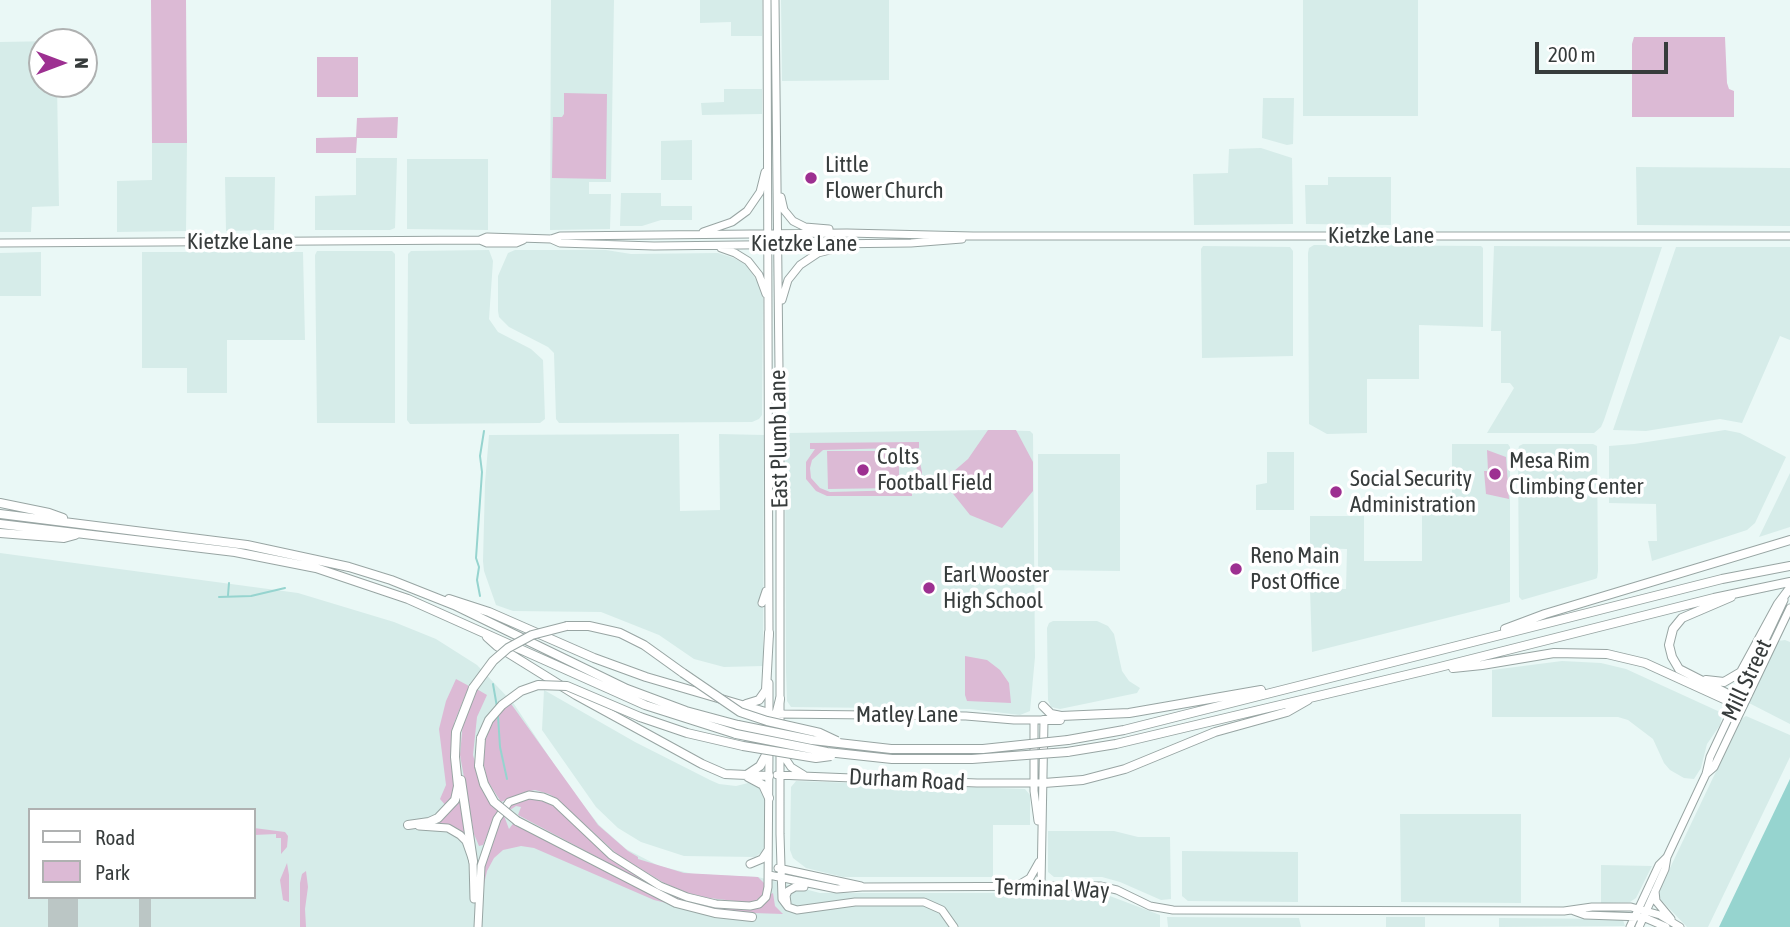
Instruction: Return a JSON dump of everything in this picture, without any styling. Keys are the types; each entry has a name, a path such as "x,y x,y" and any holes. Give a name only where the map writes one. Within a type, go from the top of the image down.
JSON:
{"highway":[{"path":"0,503 49,513 72,522"},
{"path":"0,514 272,549 349,567 489,612 594,658 646,677 774,714"},
{"path":"0,524 235,552 316,568 408,599 645,705 737,729 843,744 891,749 947,750 1004,748 1068,740 1124,730 1285,687"},
{"path":"0,533 64,538 81,534"},
{"path":"1483,639 1545,614 1790,539"},
{"path":"1044,720 1098,718 1302,684 1722,579 1789,566"},
{"path":"1044,783 1105,775 1318,695 1754,589 1776,585 1790,586 1738,675 1720,682 1687,674"},
{"path":"1739,706 1732,696 1687,674 1676,665 1670,653 1670,637 1676,625 1690,613 1754,589"},
{"path":"425,593 627,689 773,743 845,754 935,760 1067,752 1286,707"},
{"path":"408,825 433,820 452,804 458,786 456,746 459,720 472,688 493,661 508,648 532,635 567,626 589,626 620,633 644,645 740,712 820,733 843,744"},
{"path":"483,632 497,646 597,707 709,768 725,774 769,776"},
{"path":"736,704 751,704 764,694 769,633"},
{"path":"1436,668 1482,665 1554,653 1608,654 1645,663 1739,706"},
{"path":"752,917 704,911 668,900 517,821 494,802 484,784 479,766 481,738 489,720 502,705 521,691 546,684 573,689 687,733 743,746 816,758 845,754"},
{"path":"742,775 760,765 773,742 777,730 774,714 780,699"},
{"path":"1043,706 1052,714 1061,716 1129,713"},
{"path":"456,746 473,861"},
{"path":"742,775 762,784 769,797"}],"main road":[{"name":"East Plumb Lane","path":"767,0 768,143 774,233 778,244 780,699"},
{"name":"East Plumb Lane","path":"769,776 774,714 769,702 769,633 766,604 770,563 769,244 774,233 777,167 775,0"},
{"path":"697,234 732,222 752,206 762,184 768,143"},
{"path":"777,167 781,202 793,221 805,227 847,233"},
{"name":"Kietzke Lane","path":"0,243 480,240 487,243 516,243 560,236 774,233 973,236 1790,236"},
{"name":"Kietzke Lane","path":"551,239 560,243 640,246 933,242 973,236"},
{"path":"778,346 782,297 793,272 818,253 856,244"},
{"path":"713,245 742,257 754,268 764,285 769,309"},
{"name":"Mill Street","path":"1739,706 1790,586"},
{"path":"766,604 777,607 777,676 780,689"},
{"name":"Mill Street","path":"1630,927 1656,888 1706,774 1710,757 1790,608"},
{"name":"Matley Lane","path":"774,714 966,716 1044,720"},
{"path":"801,715 777,730 780,749 781,873 783,901 788,908 800,910 863,902 928,903 945,912 954,927"},
{"path":"1034,720 1034,783 1040,826"},
{"path":"1041,885 1044,720"},
{"path":"773,742 791,767 802,775"},
{"path":"779,790 786,782 802,775"},
{"path":"478,927 481,866 497,818 507,804 529,794 551,800 619,861 649,881 679,894 716,904 753,906 766,897 769,871 769,776"},
{"name":"Durham Road","path":"769,776 1044,783"},
{"path":"408,825 444,828 456,832 468,845 473,861 478,927"},
{"path":"750,864 762,859 769,846"},
{"path":"1016,886 1030,878 1041,858"},
{"name":"Mill Street","path":"1639,927 1641,912 1659,865 1667,858"},
{"name":"Terminal Way","path":"769,871 862,887"},
{"name":"Terminal Way","path":"781,873 821,887 844,889 1041,885 1109,888 1150,906 1168,910 1574,911 1585,915 1641,912"},
{"path":"800,910 787,902 788,891 797,887 821,887"},
{"path":"1656,888 1656,901 1673,925"},
{"path":"1641,912 1673,925"}],"shaded area":[{"path":"551,0 614,0 611,182 589,182 589,194 611,194 610,229 550,230"},
{"path":"700,0 762,0 762,36 731,36 731,22 700,23"},
{"path":"781,0 889,0 889,80 782,81"},
{"path":"1303,0 1418,0 1418,116 1303,116"},
{"path":"0,42 28,42 28,98 57,98 59,206 32,207 31,232 0,232"},
{"path":"724,89 762,89 762,114 702,115 701,103 724,102"},
{"path":"1263,98 1294,98 1293,144 1287,145 1262,138"},
{"path":"692,140 692,180 661,180 661,141"},
{"path":"152,143 187,143 186,231 117,232 117,181 152,180"},
{"path":"1261,148 1292,158 1293,224 1194,225 1193,174 1228,173 1229,149"},
{"path":"356,158 397,158 395,228 315,230 315,196 356,195"},
{"path":"407,159 488,159 488,230 407,229"},
{"path":"1636,167 1790,168 1790,226 1637,225"},
{"path":"225,177 275,177 274,230 226,231"},
{"path":"1328,177 1391,177 1391,225 1306,224 1305,185 1328,185"},
{"path":"621,193 661,193 661,206 692,206 692,220 661,220 642,226 620,226"},
{"path":"1314,245 1483,248 1483,327 1419,325 1419,379 1367,379 1367,433 1327,434 1309,424 1308,253 1309,248"},
{"path":"1203,246 1290,247 1293,251 1293,356 1202,358"},
{"path":"1494,246 1662,247 1604,420 1594,433 1487,433 1514,388 1510,383 1501,383 1501,331 1491,331"},
{"path":"1676,247 1790,247 1790,340 1780,336 1742,423 1720,419 1646,431 1613,430"},
{"path":"489,250 493,261 489,319 498,332 531,349 543,360 545,419 540,423 410,424 407,420 408,254 411,251"},
{"path":"515,250 606,250 631,254 718,253 746,265 760,285 763,297 762,415 752,422 559,423 556,419 554,353 548,347 509,327 499,317 498,276 508,253"},
{"path":"317,251 392,251 395,254 395,423 317,423"},
{"path":"41,252 41,296 0,296 0,253"},
{"path":"142,252 303,252 305,340 227,340 227,393 187,393 187,368 142,368"},
{"path":"1725,430 1740,433 1786,457 1755,523 1747,530 1652,561 1648,541 1657,541 1656,504 1609,503 1609,446"},
{"path":"1030,431 1033,434 1035,657 1030,711 1020,715 970,709 791,707 787,701 786,672 785,438 788,438 788,433"},
{"path":"679,434 680,511 720,510 719,434 764,435 763,666 724,667 694,659 659,635 601,612 513,611 496,605 483,561 489,435"},
{"path":"1452,444 1508,444 1510,447 1510,602 1312,652 1310,589 1346,589 1347,549 1310,548 1310,516 1364,516 1364,561 1422,561 1422,507 1452,506"},
{"path":"1523,444 1597,446 1598,571 1595,579 1522,600 1519,597 1518,451"},
{"path":"1267,452 1294,452 1294,510 1256,510 1256,485 1267,483"},
{"path":"1038,454 1120,454 1120,571 1038,570"},
{"path":"1790,473 1790,527 1759,537 1775,504"},
{"path":"0,553 298,593 394,622 436,639 477,665 514,704 569,787 599,825 626,849 659,866 693,874 758,877 820,893 1102,893 1160,915 1160,927 0,927"},
{"path":"1053,621 1097,621 1108,626 1114,634 1122,671 1129,681 1140,688 1137,693 1060,709 1051,707 1048,700 1047,628"},
{"path":"1778,641 1790,642 1790,724 1749,703"},
{"path":"1562,661 1601,663 1626,669 1720,712 1720,725 1707,744 1701,768 1694,779 1684,778 1670,770 1653,739 1628,720 1618,717 1492,717 1492,670"},
{"path":"544,690 635,742 710,780 719,784 736,786 748,783 760,787 765,799 765,845 762,852 755,857 684,856 641,842 618,828 596,807 542,730"},
{"path":"1746,716 1790,735 1790,757 1708,927 1687,927 1661,900 1660,889 1741,719"},
{"path":"796,781 1025,789 1030,795 1030,825 993,825 993,877 843,877 806,868 793,858 790,850 791,787"},
{"path":"1400,814 1521,814 1521,903 1401,902"},
{"path":"1048,831 1114,831 1138,837 1170,837 1171,899 1161,900 1102,877 1054,877 1048,872"},
{"path":"1182,851 1298,852 1298,902 1188,901 1182,896"},
{"path":"1601,865 1652,866 1636,898 1630,902 1601,903"},
{"path":"1167,917 1299,918 1301,927 1168,927"},
{"path":"1386,917 1425,917 1425,927 1386,927"},
{"path":"1499,918 1619,919 1623,920 1625,926 1499,927"}],"green space":[{"path":"151,0 186,0 187,143 152,143"},
{"path":"1634,37 1725,37 1727,83 1729,89 1734,91 1734,117 1632,117"},
{"path":"317,57 358,57 358,97 317,97"},
{"path":"564,93 607,94 606,179 552,178 553,117 562,117 564,114"},
{"path":"398,117 397,138 357,138 356,153 316,153 316,138 356,137 357,118"},
{"path":"988,430 1016,430 1033,462 1033,491 1002,528 970,515 946,485 946,478 968,459"},
{"path":"919,442 919,448 911,449 919,458 922,472 920,481 912,490 912,496 827,496 816,491 806,479 806,462 815,449 810,449 810,443","holes":["896,448 909,452 917,463 916,479 905,490 830,492 820,488 811,478 812,460 823,450"]},
{"name":"Mesa Rim Climbing Center","path":"1487,450 1506,457 1509,499 1486,494 1484,471 1488,471"},
{"name":"Colts Football Field","path":"827,451 899,451 899,488 828,489"},
{"path":"965,656 987,660 1000,670 1009,683 1011,703 967,701"},
{"path":"456,679 469,686 454,723 456,778 453,796 447,807 440,799 446,785 439,729 446,701"},
{"path":"475,688 487,695 477,717 473,755 482,786 498,809 483,845 479,846 474,834 460,755 463,721"},
{"path":"509,701 598,825 638,859 684,873 758,877 765,884 765,892 752,903 688,893 664,883 618,855 549,794 535,790 501,802 487,780 483,760 484,744 494,717"},
{"path":"460,790 470,841 454,827 430,824 451,810"},
{"path":"524,798 539,798 553,804 603,852 655,887 743,909 773,893 775,906 783,914 723,912 678,900 518,815 521,807 516,806 510,810 507,808"},
{"path":"503,813 509,829 515,821 695,910 654,900 534,848 521,846 503,850 494,858 487,871 482,893 486,859"},
{"path":"256,828 285,832 288,836 287,847 281,854 281,838 276,838 276,834 256,835"},
{"path":"287,863 289,902 283,900 280,880"},
{"path":"306,871 306,927 300,927 300,883 302,874"}],"water":[{"path":"1790,779 1790,927 1719,927"}],"waterway":[{"path":"480,596 476,558 482,472 480,456 484,431"},
{"path":"228,595 229,583"},
{"path":"219,597 251,596 285,588"},
{"path":"493,684 497,707"},
{"path":"498,716 500,747 507,779"}],"taxiway":[{"path":"145,899 145,927"}],"runway":[{"path":"63,899 63,927"}],"place":[{"name":"Little Flower Church","path":"811,178"},
{"name":"Colts Football Field","path":"863,470"},
{"name":"Mesa Rim Climbing Center","path":"1495,474"},
{"name":"Social Security Administration","path":"1336,492"},
{"name":"Reno Main Post Office","path":"1236,569"},
{"name":"Earl Wooster High School","path":"929,588"}]}
